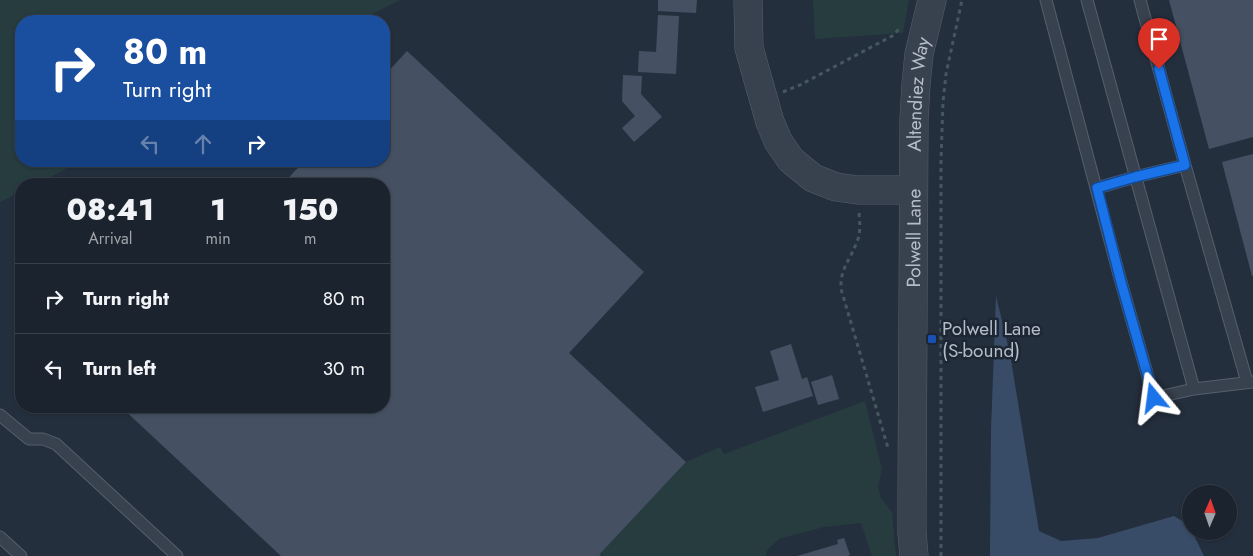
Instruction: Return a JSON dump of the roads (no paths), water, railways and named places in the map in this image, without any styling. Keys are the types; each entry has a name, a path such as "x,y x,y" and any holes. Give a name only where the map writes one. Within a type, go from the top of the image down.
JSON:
{"street":[{"name":"Polwell Lane","path":"748,0 749,48 770,122 778,141 791,160 813,178 836,187 858,190 913,190 912,532 914,556"},
{"name":"Altendiez Way","path":"913,190 916,84 920,54 932,0"}],"lane":[{"path":"1046,0 1154,398 1194,389 1250,382 1185,165 1140,0"},
{"path":"1087,0 1194,389"},
{"path":"1097,188 1185,165"},
{"path":"0,415 29,439 44,439 56,444 177,556"},
{"path":"0,537 22,556"}],"water":[{"path":"996,296 1010,354 1039,531 1061,541 1098,538 1174,516 1182,521 1182,540 1196,540 1204,556 990,556 991,430"}],"place":[{"name":"Polwell Lane (S-bound)","path":"932,339"}]}
